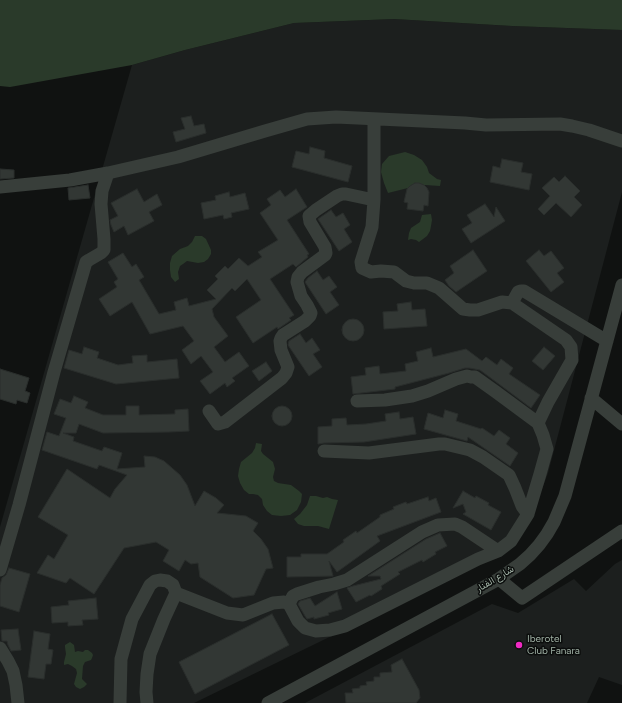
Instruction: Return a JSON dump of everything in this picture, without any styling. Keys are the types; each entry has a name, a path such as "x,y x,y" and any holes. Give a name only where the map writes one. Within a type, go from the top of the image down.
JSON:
{"street":[{"path":"0,187 70,180 108,173 178,157 265,130 307,119 336,117 486,125 560,124 589,130 622,141"},
{"path":"374,119 374,200 372,226 361,262 362,268 371,272 394,272 406,281 414,283 427,283 439,288 463,309 478,310 502,302 512,303 566,340 571,347 572,360 548,402 538,424"},
{"path":"0,570 54,372 86,262 101,254 104,250 101,204 102,191 108,173"},
{"path":"209,411 218,424 225,422 282,378 287,371 288,367 281,350 280,341 284,335 305,321 311,313 301,296 297,282 298,277 326,253 325,247 310,222 309,216 342,194 374,200"},
{"name":"شارع الفنار","path":"268,703 499,579 530,555 547,534 565,496 622,285"},
{"path":"512,303 518,292 524,291 607,341"},
{"path":"176,593 227,613 244,615 273,602 284,602 289,604 298,620 305,628 316,631 330,630 345,626 478,559 498,551 511,541 528,514 546,450 543,435 538,424 496,392 475,377 471,376 456,379 412,396 385,400 357,401"},
{"path":"591,398 622,424"},
{"path":"324,451 369,453 439,444 470,450 509,475 516,488 522,506 528,514"},
{"path":"289,604 293,596 297,594 347,580 422,532 438,524 455,524 462,527 498,551"},
{"path":"499,579 522,598 622,531"},
{"path":"120,703 121,659 132,619 150,585 155,581 160,580 171,583 176,593 150,654 146,674 147,703"},
{"path":"0,648 13,671 18,703"}],"shaded area":[{"path":"0,0 622,0 622,30 512,26 394,19 294,23 185,50 132,65 10,87 0,86"},
{"path":"394,19 512,26 622,30 622,192 548,473 536,505 515,543 475,566 194,703 0,703 0,527 132,65 185,50 294,23"},
{"path":"405,152 422,160 429,173 441,180 440,186 425,185 388,193 381,172 382,164 389,156"},
{"path":"431,214 431,226 427,236 419,242 411,239 408,240 411,228 420,222 422,215"},
{"path":"195,236 202,236 206,239 211,250 211,254 204,262 198,263 187,261 180,266 178,272 179,279 175,282 171,277 170,270 172,256 180,249 188,246"},
{"path":"256,443 262,444 261,451 273,462 275,469 273,477 274,481 291,485 302,494 301,502 297,510 290,515 272,515 267,511 263,505 262,499 258,495 249,494 244,490 240,483 238,476 241,462 252,453"},
{"path":"310,496 323,498 327,497 338,500 329,529 318,526 304,526 298,524 294,519 307,505"},
{"name":"Iberotel Club Fanara","path":"622,560 622,685 599,677 587,703 305,703 492,604 518,613 574,579 586,591 615,564"},
{"path":"70,642 74,645 75,652 83,652 88,650 93,655 91,660 85,662 83,666 82,679 87,684 80,689 74,684 77,673 76,669 68,664 64,665 66,654 65,645"}],"building":[{"path":"191,116 194,126 204,124 206,133 176,142 173,132 185,129 181,118"},
{"path":"310,147 325,151 324,158 352,166 348,182 292,167 296,151 309,154"},
{"path":"502,159 523,163 521,172 532,174 529,190 490,182 493,166 500,168"},
{"path":"0,169 14,170 14,178 0,179"},
{"path":"565,176 580,191 574,197 582,205 571,217 556,203 544,215 538,209 550,196 542,188 554,177 559,182"},
{"path":"415,183 424,185 429,192 428,206 424,205 423,211 407,209 408,203 404,202 407,189"},
{"path":"88,185 90,198 69,200 68,188"},
{"path":"137,189 144,202 157,194 162,205 149,212 154,221 128,235 124,226 114,232 110,220 118,216 111,203"},
{"path":"296,189 307,207 287,220 309,254 307,255 308,257 296,267 293,264 270,279 294,315 289,318 291,320 278,329 277,327 253,343 236,317 261,300 247,279 235,291 232,288 212,309 214,317 228,336 214,347 225,362 239,352 249,366 232,378 235,381 227,387 225,383 210,394 200,381 213,372 201,356 191,364 182,350 194,341 183,326 150,334 132,302 110,316 99,299 117,287 114,282 118,279 108,262 123,253 132,267 136,264 144,277 139,280 159,314 176,310 174,302 187,298 189,306 216,299 207,290 218,279 215,276 225,266 228,269 239,258 248,266 262,257 258,252 278,240 260,213 271,205 267,199 280,190 285,197"},
{"path":"229,192 230,197 245,193 249,209 231,213 232,217 224,219 223,215 204,219 201,203 216,200 215,196"},
{"path":"485,204 494,217 496,207 505,221 471,243 462,229 472,223 467,215"},
{"path":"331,210 336,217 343,213 350,225 344,229 352,242 339,251 318,219"},
{"path":"473,250 487,271 456,292 445,280 454,273 450,266"},
{"path":"539,250 544,256 551,251 564,268 557,273 564,282 551,292 526,261"},
{"path":"317,271 323,280 329,276 337,287 330,292 339,305 326,314 305,282"},
{"path":"411,302 412,310 425,309 427,326 384,329 383,312 398,311 397,304"},
{"path":"353,319 357,320 363,326 363,334 357,340 353,341 349,340 343,334 342,330 343,326 349,320"},
{"path":"300,334 306,343 312,338 320,350 313,354 322,367 309,376 288,345 289,341"},
{"path":"84,347 99,352 97,358 118,365 133,363 132,356 147,355 147,362 177,359 179,378 116,384 64,368 69,350 82,354"},
{"path":"544,347 555,356 543,370 532,361"},
{"path":"431,348 433,357 466,349 482,361 486,357 497,365 501,359 513,368 509,374 540,395 531,408 480,370 469,368 395,387 395,389 353,394 351,377 366,375 365,368 379,366 380,374 406,371 405,364 418,361 416,352"},
{"path":"266,362 272,371 259,381 252,371"},
{"path":"0,369 29,378 25,391 30,393 27,403 17,400 16,404 0,399"},
{"path":"74,396 88,402 85,408 103,415 126,415 126,406 139,406 139,415 175,414 175,410 188,409 189,431 103,433 79,424 76,433 63,433 74,437 73,441 102,451 104,447 122,453 117,469 145,467 144,456 155,457 164,461 180,475 187,485 195,506 204,491 224,505 217,513 246,516 258,523 253,531 268,549 273,568 266,569 254,595 233,598 200,577 198,563 191,564 185,560 179,571 163,561 169,550 156,542 124,548 94,594 70,578 66,583 37,573 48,555 54,559 68,535 38,517 67,469 110,498 115,489 127,475 99,465 97,469 42,450 47,432 59,436 66,418 54,414 60,399 71,403"},
{"path":"278,406 286,406 292,412 292,420 286,426 278,426 272,420 272,412"},
{"path":"445,410 458,414 456,421 481,429 482,428 494,436 499,430 510,438 506,444 518,453 510,466 468,437 467,441 424,429 428,413 443,418"},
{"path":"399,412 400,419 413,417 416,434 364,442 318,444 318,427 332,426 332,419 346,418 347,425 366,424 386,421 385,414"},
{"path":"463,491 475,498 476,496 489,503 488,505 501,512 491,530 463,514 466,512 463,504 453,508"},
{"path":"428,497 429,501 436,498 441,512 377,536 380,541 337,572 329,561 333,576 287,577 287,557 301,557 301,554 327,554 356,531 357,533 380,517 380,515 394,509 393,507 406,502 407,504"},
{"path":"440,533 447,546 435,552 436,554 423,562 422,560 398,572 400,574 381,586 382,589 371,596 370,595 356,602 347,588 381,579 380,576 368,576 426,539"},
{"path":"9,568 30,574 19,612 0,606 0,585 2,578 6,575"},
{"path":"337,592 342,609 328,613 329,615 314,619 314,617 307,619 298,604 300,601 310,598 315,606"},
{"path":"96,598 98,619 82,620 83,625 68,626 68,622 52,623 51,607 69,605 68,601"},
{"path":"272,614 289,645 195,694 179,662"},
{"path":"18,629 21,650 11,651 7,641 2,641 1,630"},
{"path":"34,631 50,634 48,649 53,650 51,664 46,664 44,679 28,677"},
{"path":"402,659 419,690 420,698 416,703 346,703 345,693 353,693 352,689 367,685 366,682 374,681 374,677 380,677 380,673 392,672 391,665"}],"place":[{"name":"Iberotel Club Fanara","path":"519,645"}]}
